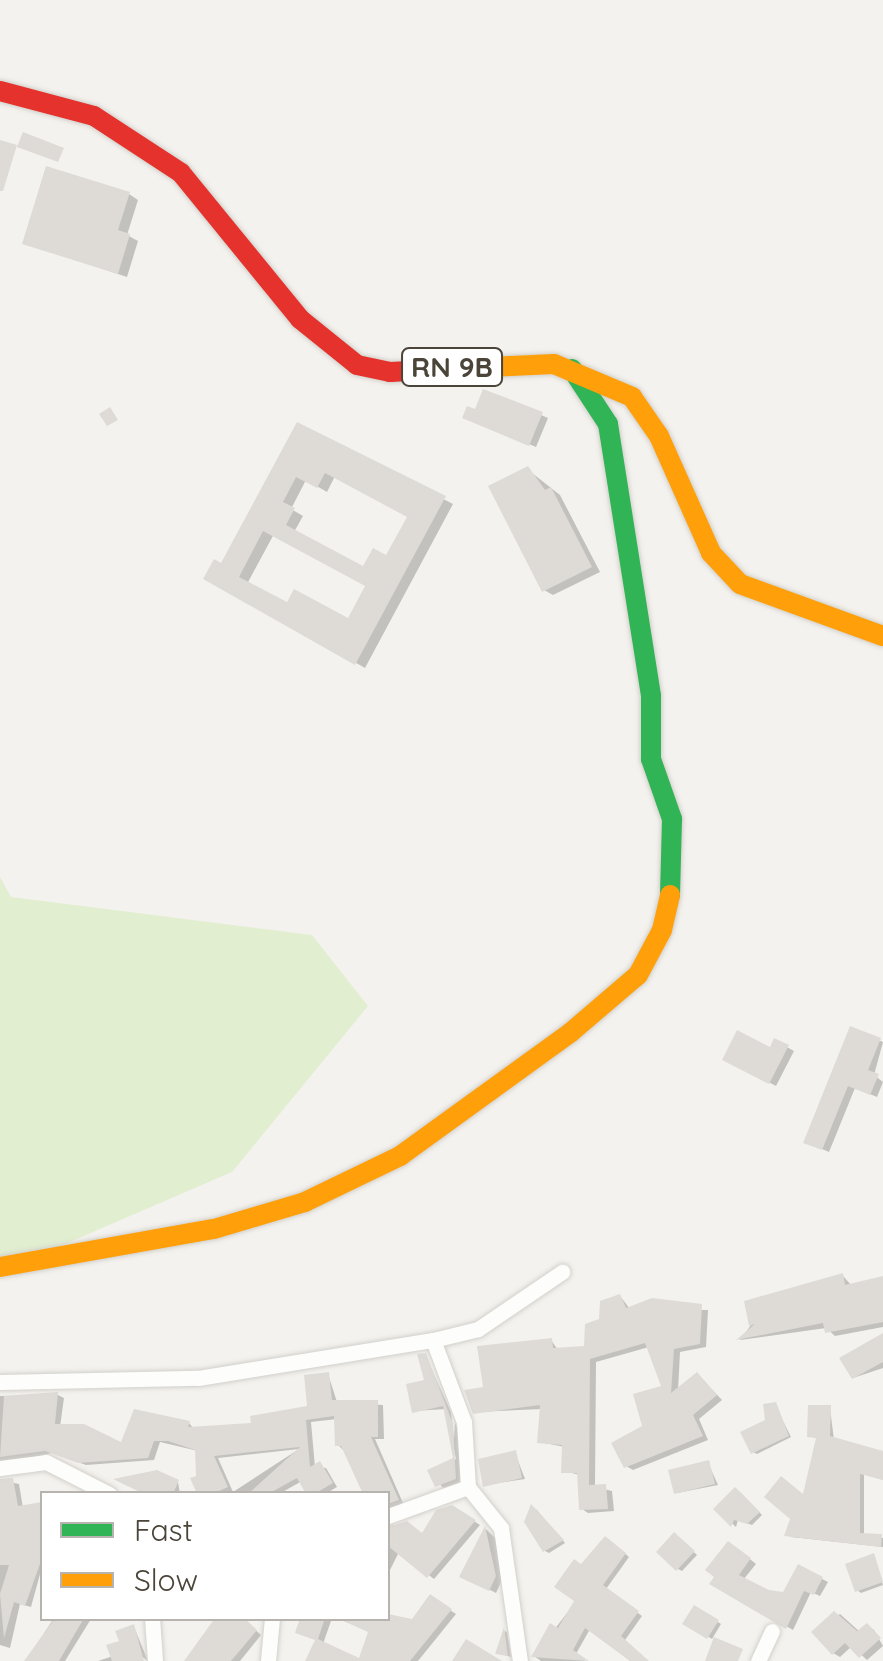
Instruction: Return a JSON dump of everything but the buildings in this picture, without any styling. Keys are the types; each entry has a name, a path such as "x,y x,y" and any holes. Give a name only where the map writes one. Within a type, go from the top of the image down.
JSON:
{"street":[{"name":"RN 9B","path":"0,91 94,116 181,174 300,319 357,365 390,372 554,364 632,397 659,436 711,553 740,584 883,636"},
{"path":"0,1267 40,1255 120,1249 305,1202 400,1156 570,1034 638,974 666,912 674,877 672,819 651,759 651,696 608,424 572,369"},
{"path":"0,1382 198,1378 433,1340 478,1329 562,1272"},
{"path":"433,1340 464,1422 468,1487 500,1528 520,1661"},
{"path":"0,1468 46,1462 104,1491"},
{"path":"390,1515 468,1487"},
{"path":"152,1621 155,1661"},
{"path":"268,1661 272,1621"},
{"path":"758,1661 772,1632"}],"green space":[{"path":"0,877 11,897 312,935 368,1006 232,1172 0,1272"}],"traffic: fast":[{"path":"572,369 608,424 651,696 651,759 672,819 670,895"}],"traffic: slow":[{"path":"489,367 554,364 632,397 659,436 711,553 740,584 883,636"},
{"path":"0,1267 214,1229 305,1202 400,1156 570,1033 638,975 662,930 670,895"}],"traffic: jam":[{"path":"0,91 94,116 181,173 300,319 357,365 390,372 489,367"}]}
